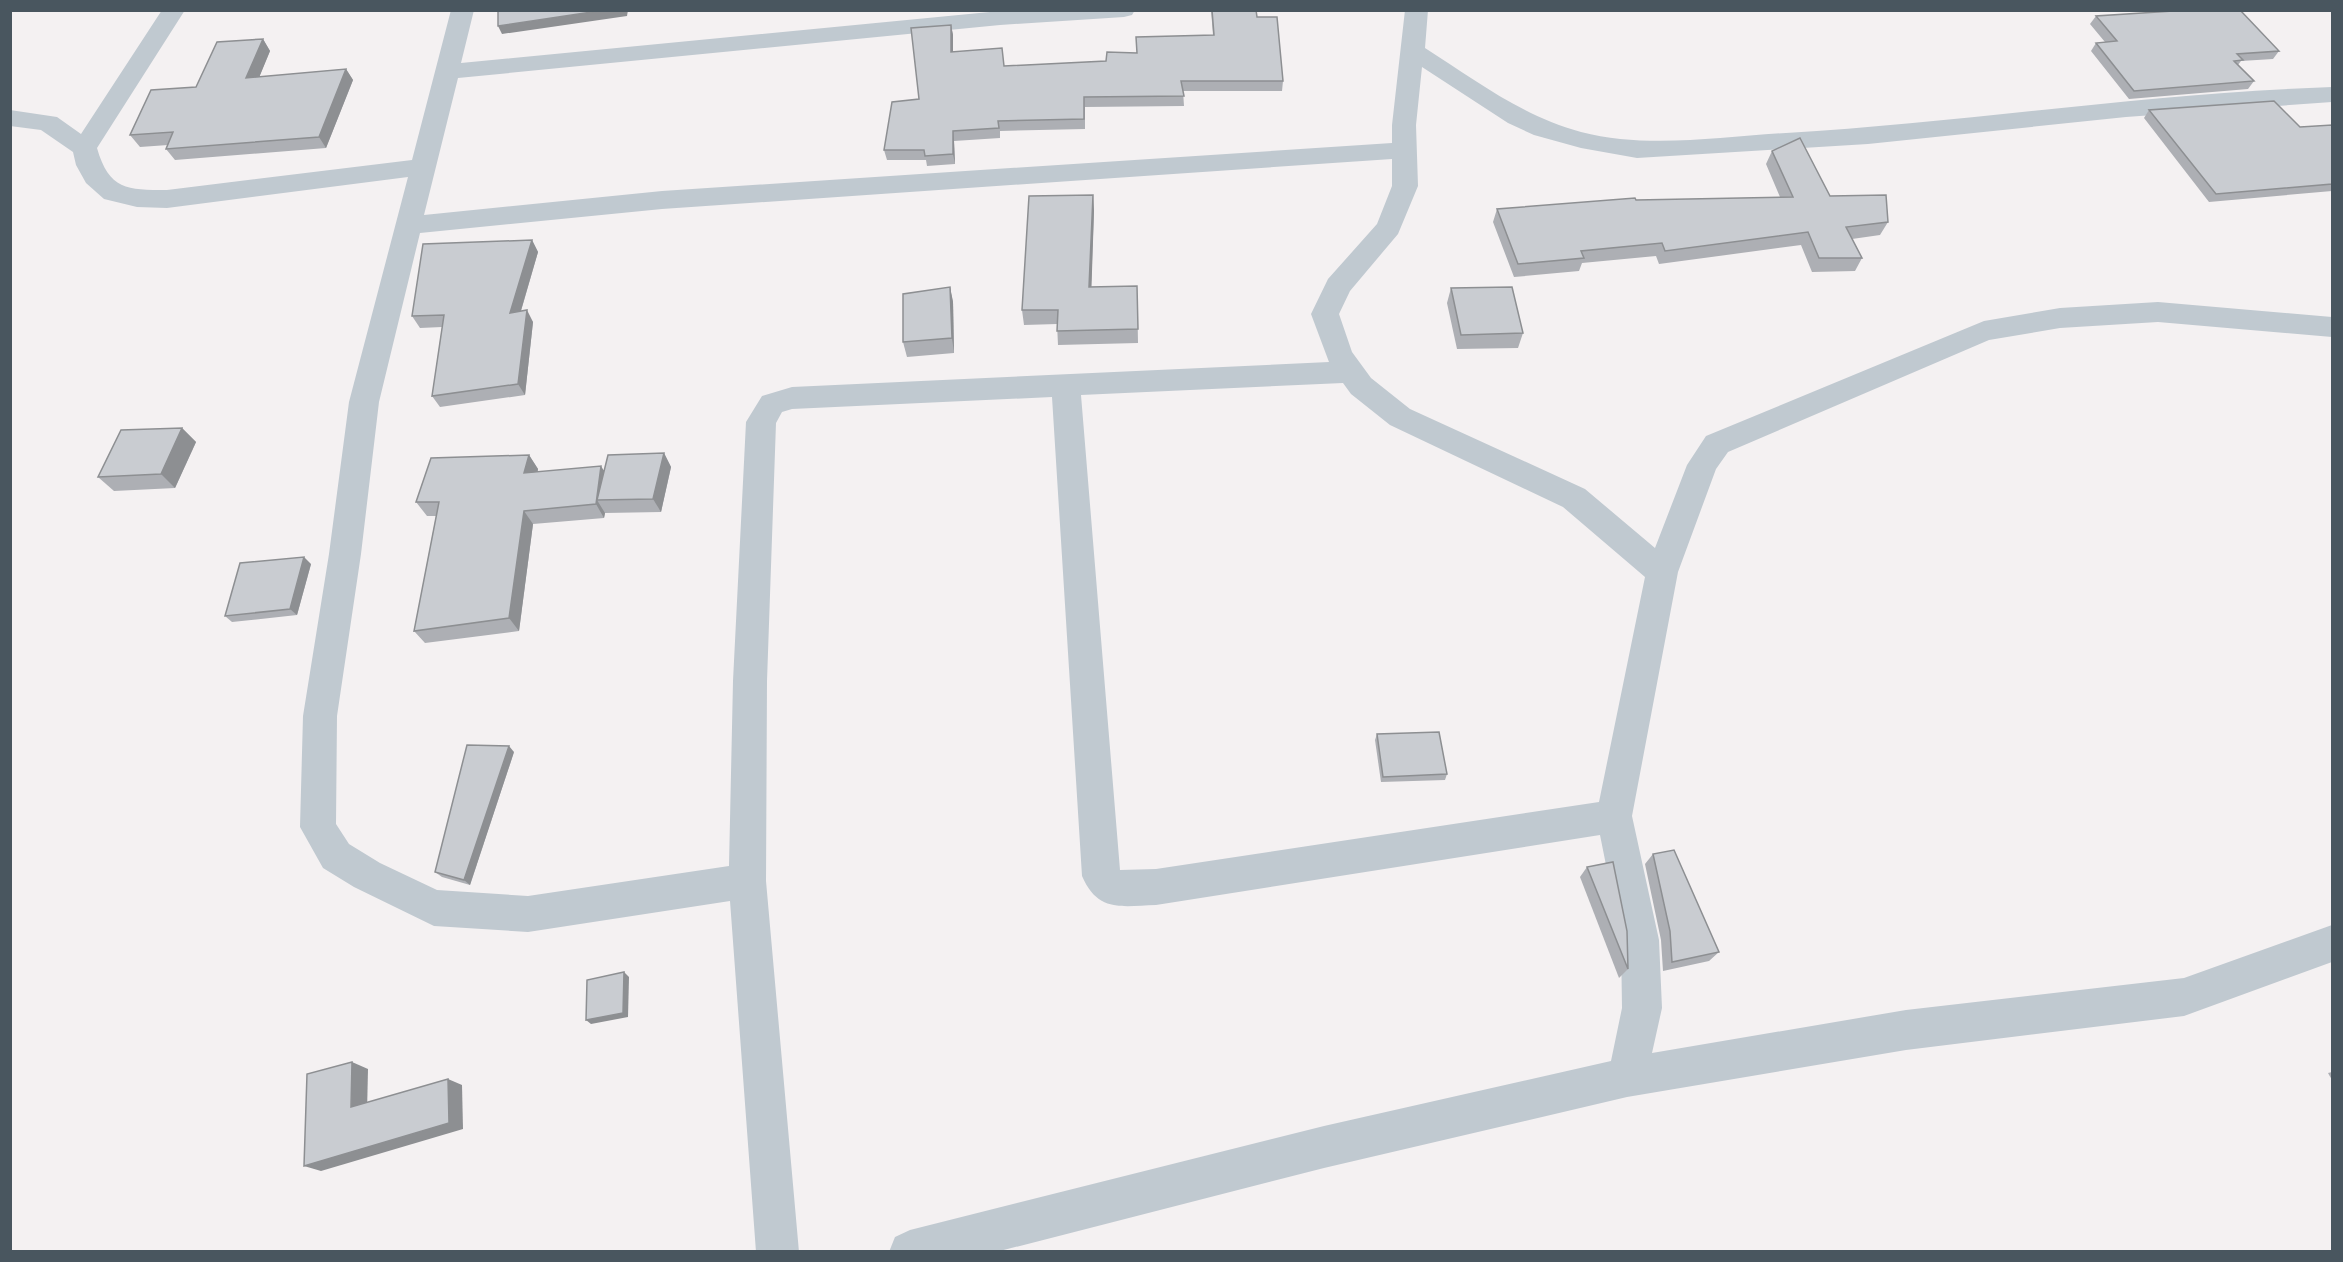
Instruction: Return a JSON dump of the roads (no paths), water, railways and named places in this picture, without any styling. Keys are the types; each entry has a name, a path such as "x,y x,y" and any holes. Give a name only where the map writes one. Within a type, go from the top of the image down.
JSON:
{"street":[{"path":"174,10 84,147 88,168 101,186 126,199 167,199 424,167"},
{"path":"463,10 411,225 364,402 345,554 320,716 318,828 336,856 434,908 528,914 747,880"},
{"path":"448,72 1000,18 1124,10"},
{"path":"1417,10 1404,150 1405,186 1389,228 1338,286 1325,314 1339,355 1361,386 1400,417 1574,498 1662,572"},
{"path":"1412,50 1517,117 1543,129 1581,140 1637,150 1868,136 2126,109 2332,94"},
{"path":"10,118 48,123 84,147"},
{"path":"411,225 662,200 1404,150"},
{"path":"1627,1077 1642,1008 1640,940 1614,816 1662,572 1702,465 1717,444 1984,331 2060,318 2158,312 2332,327"},
{"path":"778,1251 747,880 750,681 761,422 772,404 792,398 1351,372"},
{"path":"1066,385 1100,876 1112,888 1156,887 1614,816"},
{"path":"910,1251 1324,1147 1627,1077 1906,1030 2184,997 2332,944"}]}
